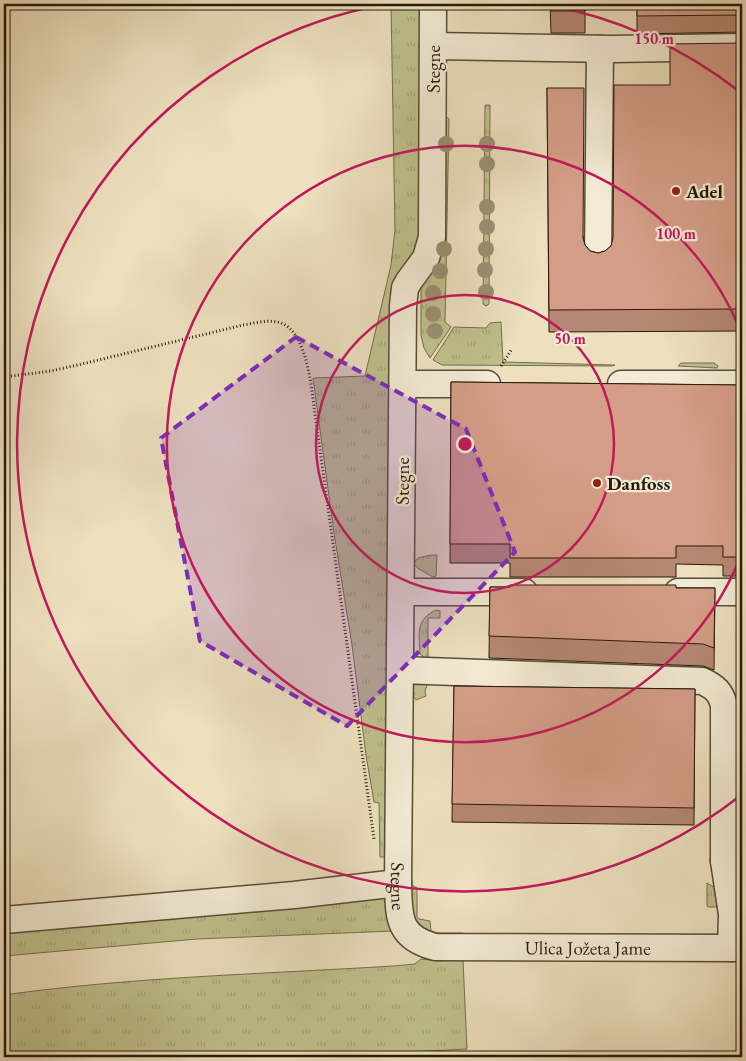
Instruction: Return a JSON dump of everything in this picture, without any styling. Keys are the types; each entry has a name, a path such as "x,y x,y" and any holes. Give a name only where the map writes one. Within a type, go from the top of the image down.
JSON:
{"street":[{"name":"Stegne","path":"433,4 432,237 426,258 406,288 403,306 398,883 399,913 403,925 413,938 435,948"},
{"path":"433,46 600,49 742,47"},
{"path":"598,260 600,49"},
{"path":"403,384 507,377"},
{"path":"594,384 742,384"},
{"path":"401,592 543,592"},
{"path":"658,592 742,592"},
{"path":"400,670 702,681 713,686 721,694 724,706 733,861 732,914 737,948"},
{"path":"4,920 294,895 398,883"},
{"name":"Ulica Jožeta Jame","path":"435,948 737,948"}],"path":[{"path":"4,377 51,371 243,325 267,321 282,324 294,334 302,347 316,421 375,846"},
{"path":"507,377 512,349"}],"highlighted area":[{"path":"296,337 466,429 515,552 347,726 200,641 161,438"}],"green space":[{"path":"227,4 330,4 227,7"},
{"path":"391,4 423,4 422,226 413,258 385,857 380,857 379,803 374,802 366,755 313,378 365,376 391,265 395,230"},
{"path":"485,105 490,105 489,304 486,306 483,304"},
{"path":"444,115 449,119 445,322 451,327 430,358 424,348 421,335 421,281"},
{"path":"501,322 503,362 615,365 442,365 433,360 454,327 486,328 490,323"},
{"path":"681,363 714,363 718,366 717,368 678,366"},
{"path":"437,555 436,576 433,577 413,564 418,558"},
{"path":"436,610 440,611 440,618 428,618 428,660 420,654 420,628 424,618"},
{"path":"429,680 425,691 426,696 416,700 411,693 411,684"},
{"path":"707,883 717,889 721,907 707,906"},
{"path":"412,885 417,888 417,917 430,921 432,933 463,933 463,937 428,934 412,918 410,887"},
{"path":"384,898 393,931 197,939 4,956 4,933"},
{"path":"421,959 439,961 463,960 467,1049 311,1057 4,1057 4,995 149,980 393,966 415,964"}],"building":[{"path":"551,4 585,4 585,11 551,11"},
{"path":"637,4 742,4 742,15 637,16"},
{"name":"Adel","path":"742,43 742,309 549,310 547,88 584,88 583,238 585,245 590,251 598,253 605,251 611,246 613,238 614,85 670,85 670,44"},
{"name":"Danfoss","path":"451,382 742,385 742,557 723,557 723,546 676,546 676,558 510,558 510,544 450,544"},
{"path":"510,585 676,585 676,588 715,588 714,648 703,644 489,636 490,587 510,587"},
{"path":"454,686 695,689 694,808 452,804"},
{"path":"742,712 742,810 741,810"}],"place":[{"name":"Adel","path":"676,191"},
{"name":"Danfoss","path":"597,483"}]}
